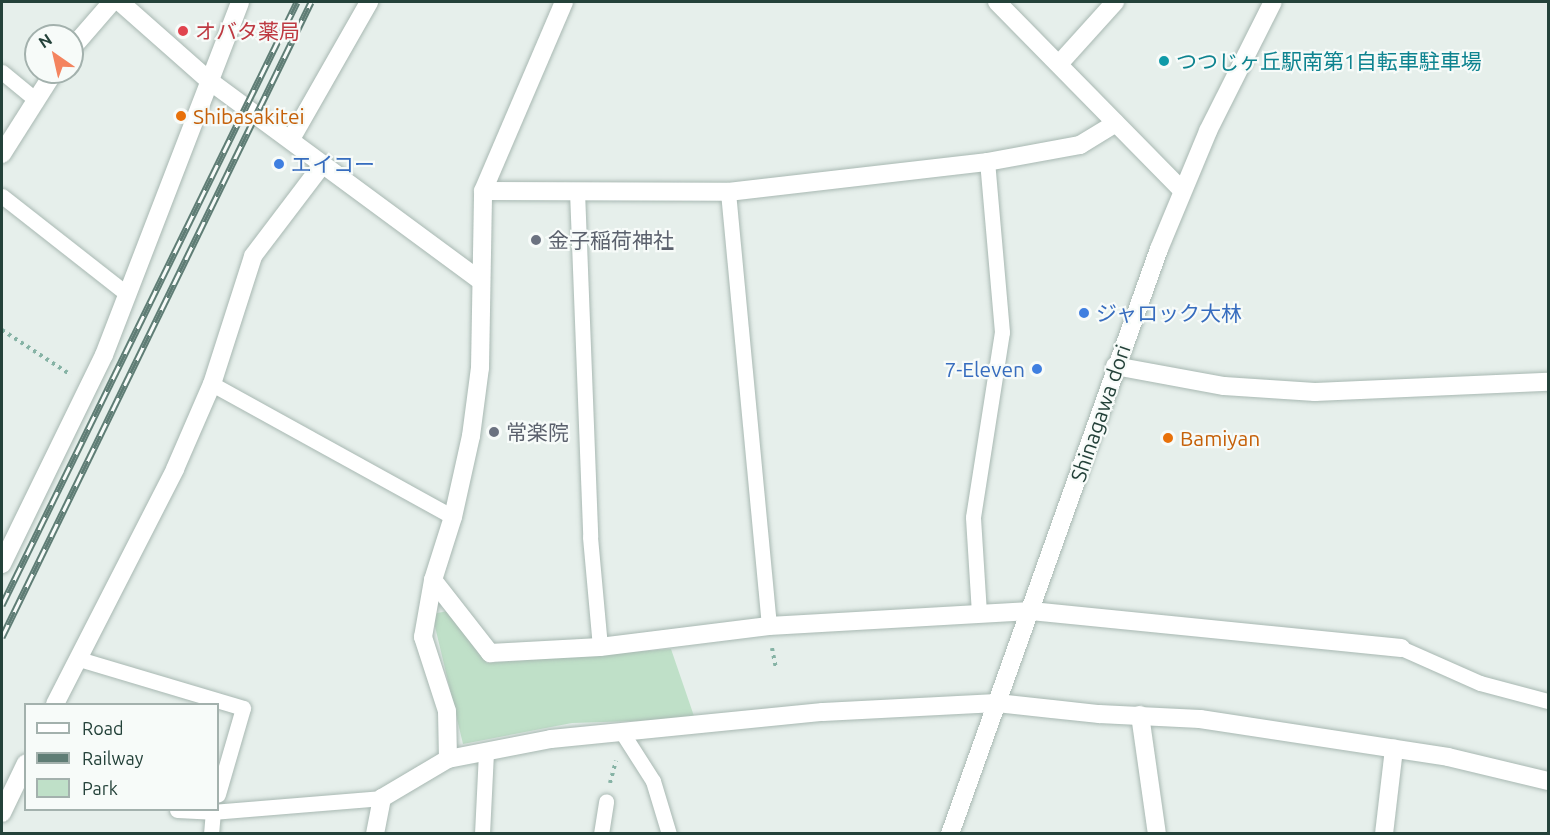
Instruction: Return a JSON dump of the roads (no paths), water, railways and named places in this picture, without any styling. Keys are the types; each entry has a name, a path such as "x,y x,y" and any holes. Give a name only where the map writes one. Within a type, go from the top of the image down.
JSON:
{"street":[{"path":"84,34 112,2"},
{"path":"120,2 207,79 291,139 321,165 480,279"},
{"path":"2,564 89,386 127,294 207,79 240,2"},
{"path":"291,139 369,2"},
{"path":"448,759 447,711 423,637 433,580 453,517 471,436 480,368 483,191 564,2"},
{"path":"998,2 1182,190"},
{"path":"1059,64 1115,2"},
{"name":"Shinagawa dori","path":"950,834 1031,611 1115,366 1182,190 1273,2"},
{"path":"2,154 46,84"},
{"path":"483,191 728,192 987,162 1080,145 1116,123"},
{"path":"56,703 175,469 212,384 253,256 321,165"},
{"path":"1115,366 1224,386 1315,392 1548,382"},
{"path":"433,580 490,653 600,647 769,626 1031,611 1401,648"},
{"path":"375,834 382,798 448,759 551,739 622,734 823,712 997,703 1200,719 1458,759 1548,781"},
{"path":"1140,715 1157,834"},
{"path":"1384,834 1394,749"},
{"path":"2,813 24,767"}],"lane":[{"path":"2,72 36,100"},
{"path":"979,614 973,517 1002,332 987,162"},
{"path":"577,191 589,525 600,647"},
{"path":"728,192 769,626"},
{"path":"2,196 127,294"},
{"path":"212,384 453,517"},
{"path":"1401,648 1480,683 1548,701"},
{"path":"79,659 243,708 219,791"},
{"path":"622,734 653,781 669,834"},
{"path":"482,834 486,752"},
{"path":"219,810 382,798"},
{"path":"601,834 606,801"},
{"path":"211,834 212,811"}],"railway":[{"path":"2,605 297,2"},
{"path":"2,637 311,2"}],"place":[{"name":"オバタ薬局","path":"183,31"},
{"name":"つつじヶ丘駅南第1自転車駐車場","path":"1164,61"},
{"name":"Shibasakitei","path":"181,116"},
{"name":"エイコー","path":"279,164"},
{"name":"金子稲荷神社","path":"536,240"},
{"name":"ジャロック大林","path":"1084,313"},
{"name":"7-Eleven","path":"1037,369"},
{"name":"常楽院","path":"494,432"},
{"name":"Bamiyan","path":"1168,438"}]}
